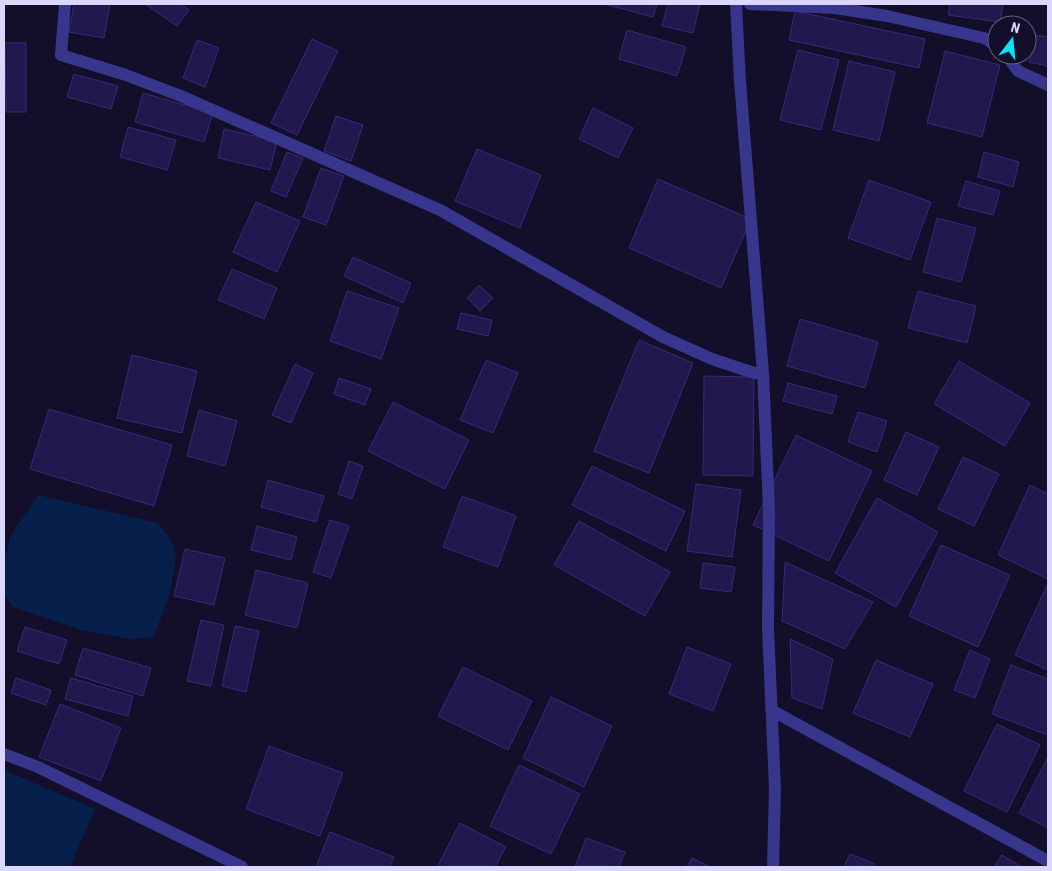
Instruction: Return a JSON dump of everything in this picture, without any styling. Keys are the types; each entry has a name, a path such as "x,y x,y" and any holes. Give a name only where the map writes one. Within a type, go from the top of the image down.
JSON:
{"street":[{"path":"65,4 61,55 126,75 181,96 416,199 496,241 663,337 712,359 754,373 763,373"},
{"path":"736,4 740,81 763,373 769,509 768,628 775,789 773,867"},
{"path":"750,4 835,8 878,15 987,40"},
{"path":"1013,65 1018,72 1048,85"},
{"path":"771,710 1048,861"},
{"path":"4,754 38,767 242,867"}],"water":[{"path":"38,495 158,523 172,542 175,552 175,563 170,590 153,637 128,639 81,630 13,607 4,595 4,562 11,535"},
{"path":"4,770 95,809 70,867 4,867"}],"building":[{"path":"74,4 110,4 104,38 69,32"},
{"path":"145,4 181,4 189,10 177,26"},
{"path":"604,4 657,4 653,17"},
{"path":"668,4 700,4 693,33 662,26"},
{"path":"950,4 1003,4 1001,15 987,15 987,20 948,15"},
{"path":"795,11 925,39 919,68 789,40"},
{"path":"627,30 686,47 677,76 619,59"},
{"path":"1037,35 1048,37 1048,66 1037,64"},
{"path":"312,39 338,51 297,135 271,123"},
{"path":"197,40 219,48 205,87 183,78"},
{"path":"5,43 26,43 26,112 6,112"},
{"path":"798,50 839,60 821,130 780,120"},
{"path":"945,51 987,62 987,65 1000,65 982,137 927,123"},
{"path":"849,61 895,72 879,141 833,130"},
{"path":"74,74 118,86 111,109 67,97"},
{"path":"143,93 213,113 204,142 135,122"},
{"path":"593,108 633,128 618,158 579,139"},
{"path":"336,116 363,125 351,161 324,151"},
{"path":"128,127 176,140 167,170 120,157"},
{"path":"224,129 277,141 270,170 218,158"},
{"path":"477,149 541,175 520,228 455,201"},
{"path":"287,152 303,158 286,197 271,191"},
{"path":"984,152 1019,162 1013,187 978,177"},
{"path":"321,168 344,176 326,225 303,217"},
{"path":"658,179 751,219 721,288 629,248"},
{"path":"869,180 931,202 910,260 848,238"},
{"path":"966,181 1000,191 993,215 958,206"},
{"path":"256,202 300,221 277,272 233,252"},
{"path":"937,218 976,228 961,282 923,272"},
{"path":"353,257 411,283 403,303 344,276"},
{"path":"232,269 277,288 264,319 218,300"},
{"path":"479,285 493,298 480,311 467,298"},
{"path":"347,291 399,308 381,359 330,341"},
{"path":"918,291 976,306 967,343 908,328"},
{"path":"461,313 492,320 488,336 457,329"},
{"path":"800,319 878,342 865,388 787,366"},
{"path":"639,340 693,363 649,473 594,451"},
{"path":"132,355 197,371 182,433 117,418"},
{"path":"486,360 518,373 493,433 460,420"},
{"path":"959,361 1030,403 1005,446 934,404"},
{"path":"295,364 313,373 291,423 272,415"},
{"path":"704,376 754,377 753,476 703,475"},
{"path":"339,378 371,389 365,405 334,394"},
{"path":"788,383 837,396 832,414 783,401"},
{"path":"393,402 469,440 445,489 368,451"},
{"path":"49,409 172,445 154,506 30,469"},
{"path":"199,410 237,421 225,466 187,456"},
{"path":"858,412 887,421 877,452 848,442"},
{"path":"906,432 939,447 917,495 884,480"},
{"path":"796,435 872,471 829,561 753,525"},
{"path":"963,457 999,474 974,526 938,509"},
{"path":"349,461 363,466 352,499 338,494"},
{"path":"592,466 685,511 666,551 572,505"},
{"path":"268,480 324,496 316,522 261,507"},
{"path":"696,484 741,490 732,557 687,551"},
{"path":"1030,485 1048,494 1048,579 998,555"},
{"path":"462,496 516,516 498,567 443,547"},
{"path":"877,498 938,532 896,607 835,573"},
{"path":"330,520 349,526 331,578 313,572"},
{"path":"579,521 670,572 645,616 554,565"},
{"path":"257,526 297,537 291,560 251,550"},
{"path":"941,545 1010,575 978,647 909,616"},
{"path":"185,549 225,558 214,605 174,596"},
{"path":"785,562 873,602 845,649 782,621"},
{"path":"703,563 735,567 731,592 700,588"},
{"path":"256,570 308,583 297,628 245,615"},
{"path":"1048,585 1048,670 1015,655"},
{"path":"201,620 224,625 211,686 187,681"},
{"path":"235,626 259,631 246,692 222,686"},
{"path":"25,627 67,640 59,664 17,651"},
{"path":"790,639 833,659 822,709 792,698"},
{"path":"687,647 731,664 713,711 669,694"},
{"path":"83,648 151,668 143,696 75,675"},
{"path":"970,650 990,659 975,698 954,690"},
{"path":"876,660 933,684 910,737 853,713"},
{"path":"1011,665 1048,679 1048,735 992,714"},
{"path":"463,667 532,701 508,750 438,716"},
{"path":"16,678 51,690 46,705 11,693"},
{"path":"71,678 133,696 128,716 65,699"},
{"path":"551,697 612,726 584,787 523,758"},
{"path":"60,704 121,728 101,781 39,757"},
{"path":"997,724 1040,745 1007,812 964,791"},
{"path":"269,746 343,773 320,836 246,809"},
{"path":"1048,757 1048,828 1019,813"},
{"path":"519,765 580,794 551,854 490,826"},
{"path":"460,823 506,847 495,867 437,867"},
{"path":"330,832 394,857 390,867 316,867"},
{"path":"586,838 625,852 619,867 575,867"},
{"path":"850,854 875,864 873,867 844,867"},
{"path":"1002,855 1022,867 994,867"},
{"path":"692,858 710,867 687,867"}]}
